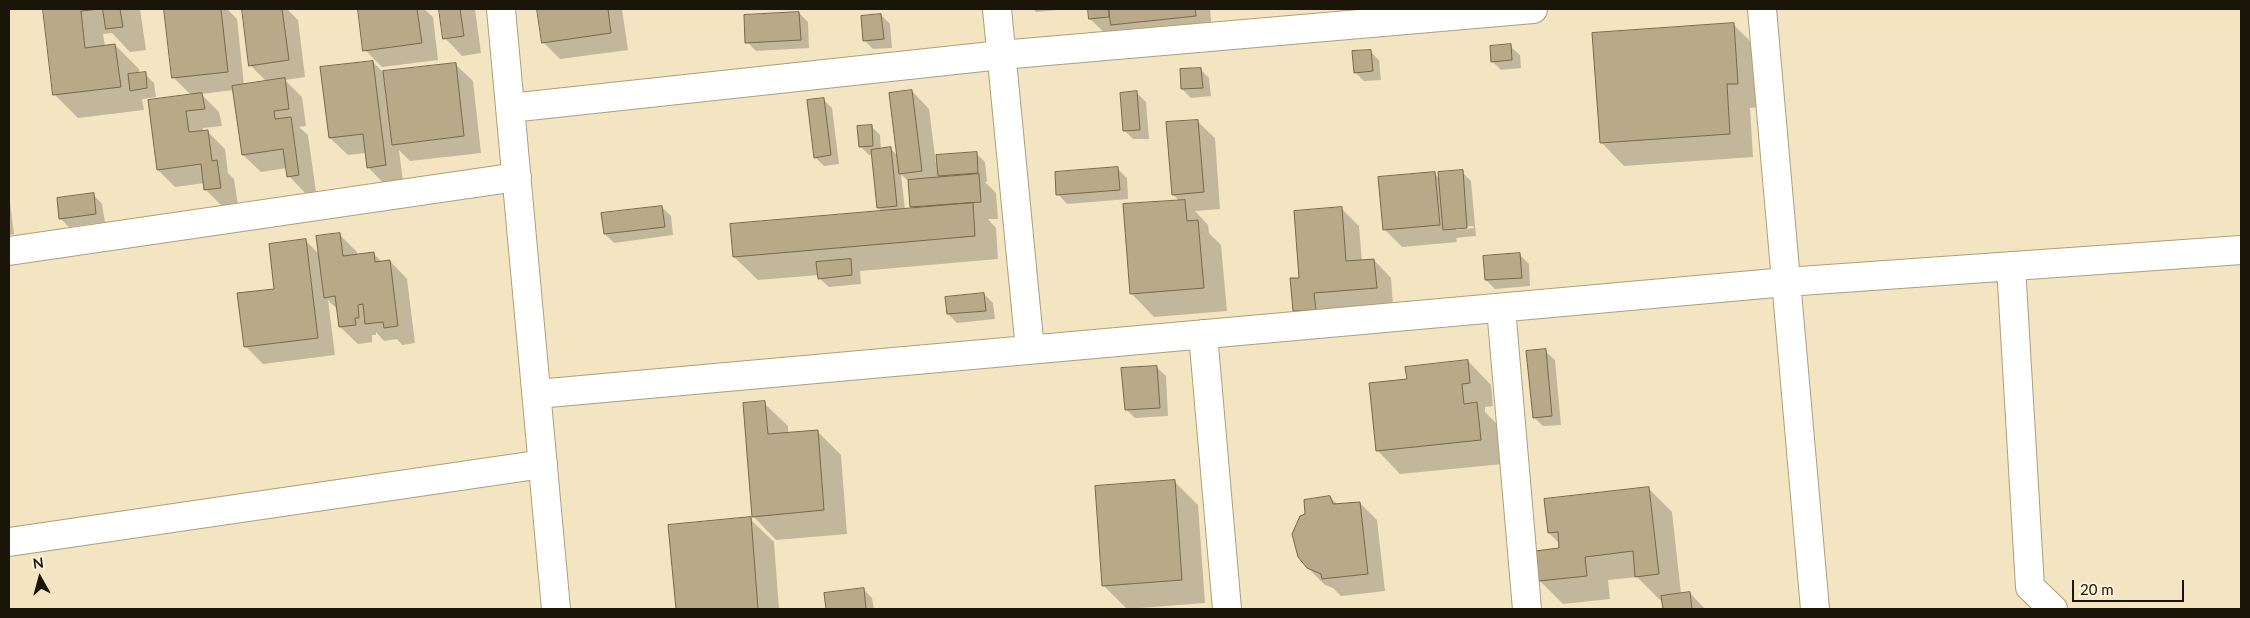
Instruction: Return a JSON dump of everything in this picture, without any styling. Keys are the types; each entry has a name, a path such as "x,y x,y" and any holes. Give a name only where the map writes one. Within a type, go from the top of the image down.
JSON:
{"street":[{"path":"501,9 556,609"},
{"path":"997,9 1030,350"},
{"path":"510,108 1001,55 1533,9"},
{"path":"1762,9 1815,609"},
{"path":"9,251 517,177"},
{"path":"536,394 1786,282 2241,250"},
{"path":"2012,266 2030,587 2053,609"},
{"path":"1501,308 1527,609"},
{"path":"1202,334 1227,609"},
{"path":"9,542 543,464"}],"building":[{"path":"43,9 100,9 81,11 85,48 115,44 121,87 53,95"},
{"path":"103,9 120,9 123,27 106,29"},
{"path":"164,9 221,9 228,72 172,78"},
{"path":"242,9 282,9 289,60 249,66"},
{"path":"358,9 417,9 422,43 363,51"},
{"path":"439,9 460,9 464,36 443,39"},
{"path":"537,9 608,9 611,33 542,43"},
{"path":"1088,9 1109,9 1109,17 1089,19"},
{"path":"1109,9 1195,9 1196,16 1111,25"},
{"path":"799,12 801,40 745,43 744,15"},
{"path":"881,14 884,39 863,41 861,16"},
{"path":"1734,23 1738,84 1727,84 1730,134 1600,143 1592,33"},
{"path":"1511,44 1512,60 1491,62 1490,46"},
{"path":"1371,50 1373,71 1354,73 1352,51"},
{"path":"373,61 386,165 367,168 363,134 329,138 320,67"},
{"path":"456,63 464,136 392,145 383,71"},
{"path":"1201,68 1203,88 1181,89 1180,69"},
{"path":"146,72 147,88 130,91 128,74"},
{"path":"285,78 289,109 274,111 275,119 291,117 299,175 287,177 283,149 242,155 232,86"},
{"path":"912,90 922,171 899,174 889,93"},
{"path":"1137,91 1140,130 1123,131 1120,93"},
{"path":"202,93 205,109 186,111 189,132 208,130 212,161 217,160 221,188 204,190 201,164 157,170 148,100"},
{"path":"824,98 831,155 814,158 807,100"},
{"path":"1198,120 1204,192 1172,195 1166,122"},
{"path":"872,125 873,146 859,147 857,126"},
{"path":"891,147 897,206 877,208 871,150"},
{"path":"977,152 978,173 938,176 936,155"},
{"path":"1118,167 1120,190 1056,195 1055,172"},
{"path":"1463,170 1467,228 1443,230 1438,172"},
{"path":"1435,172 1440,225 1383,230 1378,177"},
{"path":"979,174 981,202 910,207 908,180"},
{"path":"94,193 96,214 59,219 57,198"},
{"path":"1185,200 1187,221 1198,220 1204,288 1130,294 1123,204"},
{"path":"973,203 975,236 733,257 730,224"},
{"path":"662,206 665,227 604,234 601,213"},
{"path":"1342,207 1346,261 1374,259 1377,288 1314,293 1316,310 1293,311 1290,278 1299,278 1294,211"},
{"path":"340,233 343,256 374,252 375,262 390,260 398,326 384,328 383,322 365,324 363,304 358,305 359,318 355,318 356,325 339,327 335,296 324,298 316,236"},
{"path":"306,239 318,338 244,347 237,293 274,289 269,244"},
{"path":"1520,253 1522,278 1485,280 1483,256"},
{"path":"851,259 852,275 818,279 816,262"},
{"path":"984,293 986,311 947,314 945,297"},
{"path":"1546,349 1552,416 1533,418 1526,351"},
{"path":"1468,360 1470,383 1462,384 1464,404 1477,402 1481,440 1376,451 1369,383 1407,379 1405,367"},
{"path":"1157,366 1160,408 1125,410 1121,368"},
{"path":"765,401 768,434 818,430 824,510 752,517 743,403"},
{"path":"1175,480 1182,580 1102,586 1095,486"},
{"path":"1649,487 1659,574 1635,577 1633,551 1585,557 1587,576 1539,581 1535,551 1559,548 1558,532 1548,533 1544,499"},
{"path":"1330,496 1333,504 1360,502 1368,574 1322,579 1321,574 1307,568 1298,557 1292,534 1300,516 1305,514 1304,500"},
{"path":"751,517 758,609 676,609 668,525"},
{"path":"864,588 866,609 826,609 824,593"},
{"path":"1690,592 1692,609 1663,609 1661,596"}]}
